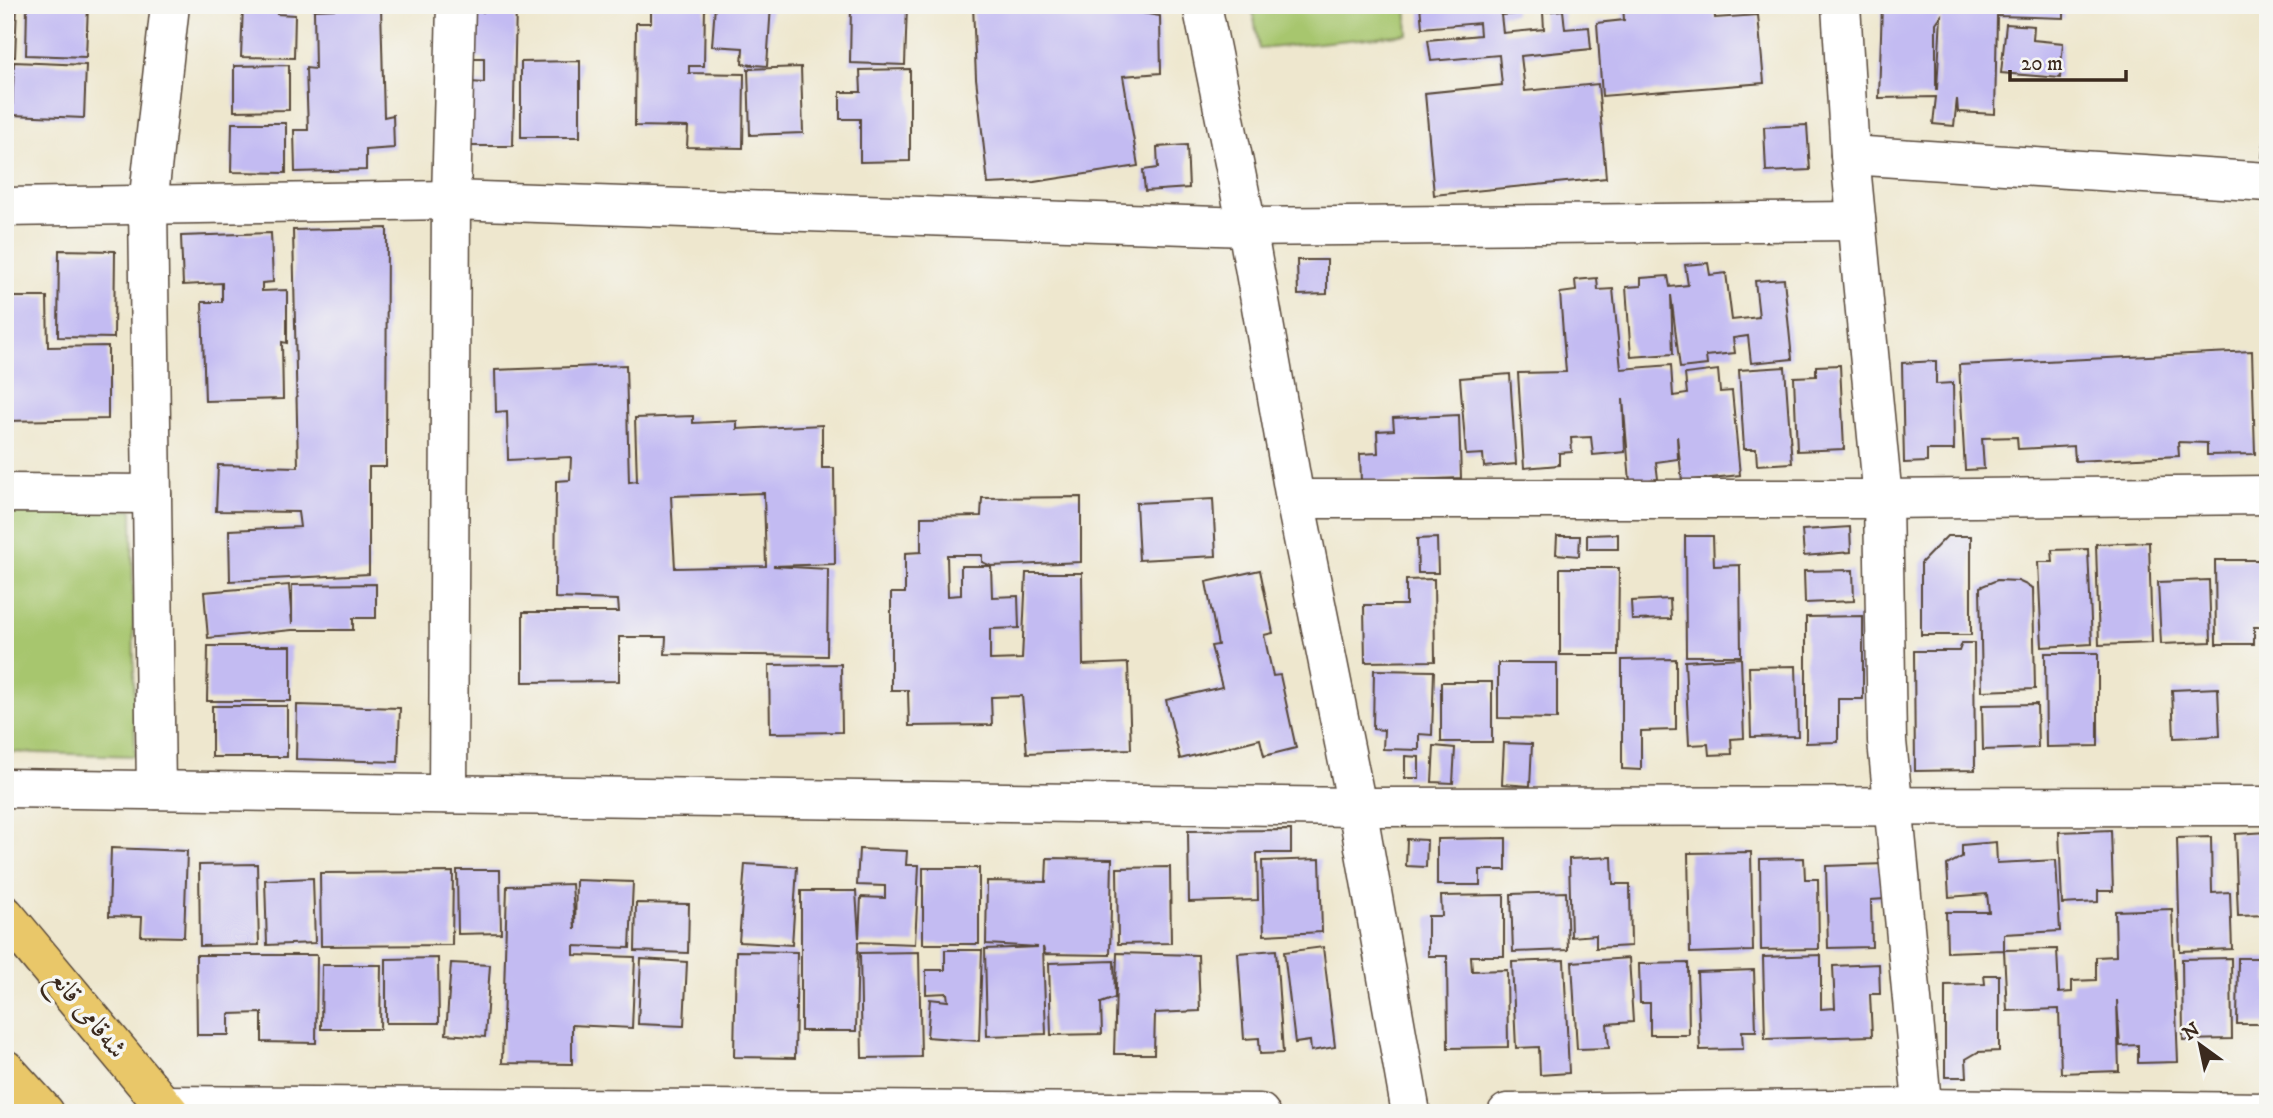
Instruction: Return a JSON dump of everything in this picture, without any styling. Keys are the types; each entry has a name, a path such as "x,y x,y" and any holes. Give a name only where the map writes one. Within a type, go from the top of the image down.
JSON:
{"main road":[{"name":"شەقامی قانع","path":"5,915 167,1109"},
{"path":"5,1069 45,1113"}],"street":[{"path":"156,790 148,205 170,5"},
{"path":"448,794 451,200 456,5"},
{"path":"1202,5 1247,227 1295,499 1357,807 1411,1113"},
{"path":"1841,5 1850,155 1882,499 1886,729 1922,1111"},
{"path":"1850,155 2268,182"},
{"path":"5,207 451,200 1247,227 1856,221"},
{"path":"5,494 152,494"},
{"path":"1295,499 1882,499 2268,495"},
{"path":"5,788 1357,807 2268,806"},
{"path":"167,1109 1260,1113"},
{"path":"1507,1113 2268,1112"}],"green space":[{"path":"1252,5 1406,5 1408,34 1259,49"},
{"path":"5,510 132,510 135,756 5,752"}],"building":[{"path":"5,5 17,5 15,57 5,57"},
{"path":"27,5 88,5 86,57 26,55"},
{"path":"243,5 278,5 277,14 295,15 294,58 241,57"},
{"path":"483,5 516,5 513,146 470,146 471,82 484,83 484,58 471,58 471,12 483,12"},
{"path":"651,5 705,5 704,66 689,66 689,73 744,74 743,148 687,147 688,127 635,126 636,23 651,23"},
{"path":"715,5 771,5 767,66 742,64 743,48 712,46"},
{"path":"851,5 907,5 905,65 850,63"},
{"path":"973,5 1094,5 1160,16 1161,73 1123,76 1138,166 1034,182 988,184 976,78"},
{"path":"1420,5 1515,5 1515,14 1501,15 1503,33 1544,29 1543,12 1563,10 1565,29 1589,27 1591,49 1521,56 1525,91 1598,84 1606,178 1434,195 1425,93 1502,85 1499,55 1431,61 1428,40 1480,35 1479,23 1422,28"},
{"path":"1623,5 1714,5 1715,18 1758,15 1764,83 1602,96 1597,23 1624,20"},
{"path":"1882,5 2064,5 2064,18 1997,16 1995,114 1958,112 1957,99 1954,126 1933,124 1936,97 1879,98","holes":["1941,16 1937,89 1936,23"]},
{"path":"381,7 384,117 393,115 394,148 366,150 366,170 295,172 294,130 308,130 306,68 315,69 314,10"},
{"path":"2006,24 2034,26 2033,40 2063,43 2060,78 2001,73"},
{"path":"580,61 580,137 521,137 521,62"},
{"path":"14,62 86,65 84,118 12,115"},
{"path":"289,65 289,110 234,111 234,66"},
{"path":"801,67 803,133 750,135 748,69"},
{"path":"910,69 910,161 860,162 860,119 840,119 840,92 861,92 860,70"},
{"path":"232,123 286,123 286,173 231,172"},
{"path":"1807,125 1810,170 1766,172 1764,127"},
{"path":"2268,126 2268,158 2262,157"},
{"path":"1187,145 1189,188 1145,191 1143,170 1158,168 1157,147"},
{"path":"387,228 386,467 369,467 369,574 230,581 229,530 300,527 298,512 216,511 218,465 298,467 293,230"},
{"path":"271,233 273,282 262,283 262,291 287,290 287,343 282,342 283,399 205,401 202,302 222,302 222,283 183,285 181,236"},
{"path":"59,250 115,251 114,338 58,337"},
{"path":"1297,260 1327,260 1327,294 1298,295"},
{"path":"1708,263 1710,275 1726,273 1732,320 1759,317 1755,281 1784,279 1792,359 1751,363 1748,336 1733,338 1735,353 1706,356 1707,365 1680,368 1671,295 1673,354 1631,357 1626,287 1641,286 1641,278 1668,276 1670,287 1688,285 1685,265"},
{"path":"1597,278 1598,290 1613,289 1621,369 1671,365 1673,396 1687,394 1685,374 1718,370 1720,392 1732,391 1740,475 1682,481 1677,436 1678,459 1656,462 1658,479 1630,482 1623,399 1625,452 1593,455 1591,437 1571,438 1572,452 1559,453 1559,465 1524,468 1518,373 1566,372 1560,293 1576,291 1575,280"},
{"path":"5,297 47,297 48,347 108,346 108,419 5,421"},
{"path":"2252,351 2255,454 2207,455 2207,443 2178,442 2179,456 2075,461 2074,446 2018,449 2017,437 1982,438 1984,469 1965,470 1959,365"},
{"path":"1936,361 1936,384 1953,383 1954,450 1927,450 1927,462 1904,463 1902,363"},
{"path":"626,365 629,482 637,481 635,418 693,416 693,423 737,421 737,429 822,425 822,468 834,468 835,564 773,566 828,569 827,656 665,654 666,637 619,637 619,681 523,682 523,612 619,612 618,600 555,598 556,481 570,480 571,457 508,460 507,411 496,412 495,370","holes":["764,493 766,566 675,568 671,496"]},
{"path":"1840,365 1844,449 1797,451 1794,377 1816,376 1816,366"},
{"path":"1785,367 1792,463 1757,465 1756,449 1744,449 1739,370"},
{"path":"1510,374 1516,464 1484,467 1483,454 1466,455 1460,378"},
{"path":"1459,415 1461,478 1361,482 1360,454 1378,453 1377,431 1394,430 1393,418"},
{"path":"1081,497 1081,562 991,566 992,597 1018,596 1019,628 990,629 990,660 1022,659 1026,573 1082,573 1083,665 1128,663 1131,749 1027,753 1022,696 991,697 992,725 909,726 908,690 891,690 891,593 905,593 905,553 921,552 921,517 981,516 982,498","holes":["947,555 982,555 982,562 991,566 961,566 961,595 948,596"]},
{"path":"1213,499 1216,556 1139,560 1136,503"},
{"path":"1850,527 1851,552 1804,556 1802,530"},
{"path":"1618,534 1618,549 1587,549 1587,535"},
{"path":"1557,536 1580,536 1579,556 1556,554"},
{"path":"1685,536 1713,536 1714,566 1740,565 1741,656 1686,656"},
{"path":"1947,536 1971,536 1971,635 1921,635 1921,563"},
{"path":"1437,538 1438,573 1418,573 1417,539"},
{"path":"2149,542 2152,643 2099,645 2096,544"},
{"path":"2088,549 2092,644 2042,647 2038,562 2053,562 2052,550"},
{"path":"2215,560 2268,560 2268,627 2254,627 2254,644 2216,644"},
{"path":"1560,568 1619,568 1618,655 1560,655"},
{"path":"1260,570 1273,633 1264,635 1273,676 1280,675 1296,748 1264,756 1260,739 1180,759 1166,700 1222,687 1211,646 1218,645 1206,582"},
{"path":"1853,570 1854,601 1805,603 1804,571"},
{"path":"1434,579 1435,661 1365,662 1364,605 1406,605 1406,580"},
{"path":"1997,580 2018,581 2033,588 2035,689 1982,691 1980,587"},
{"path":"2209,580 2211,642 2161,644 2158,582"},
{"path":"376,584 376,618 353,618 353,630 292,630 208,638 204,592 289,585 292,624 292,585"},
{"path":"1670,599 1671,619 1632,620 1631,601"},
{"path":"1863,616 1863,699 1838,699 1838,742 1806,743 1806,617"},
{"path":"1962,643 1974,643 1975,770 1915,771 1914,651 1959,651"},
{"path":"208,646 291,646 291,701 207,701"},
{"path":"2045,653 2098,653 2098,746 2046,747"},
{"path":"1741,658 1744,738 1731,739 1732,754 1709,755 1708,744 1689,745 1685,661"},
{"path":"1676,659 1676,730 1641,731 1641,770 1622,769 1622,660"},
{"path":"1498,663 1557,663 1557,719 1498,718"},
{"path":"841,664 842,732 770,733 769,665"},
{"path":"1796,666 1798,736 1751,737 1749,667"},
{"path":"1374,670 1434,671 1432,735 1419,734 1419,750 1383,749 1384,730 1373,729"},
{"path":"1441,682 1492,682 1492,742 1441,742"},
{"path":"2218,688 2220,736 2174,738 2172,690"},
{"path":"2037,704 2038,748 1983,750 1982,705"},
{"path":"297,705 400,708 398,762 296,759"},
{"path":"212,706 287,706 287,757 212,757"},
{"path":"1504,743 1532,744 1530,786 1502,784"},
{"path":"1434,746 1455,748 1453,783 1432,782"},
{"path":"1405,756 1419,757 1419,778 1405,778"},
{"path":"1291,830 1291,853 1257,853 1258,900 1189,902 1188,831"},
{"path":"2111,830 2113,891 2098,891 2098,902 2062,904 2059,832"},
{"path":"2268,832 2268,915 2238,916 2235,834"},
{"path":"2211,837 2212,893 2230,892 2232,949 2180,951 2177,838"},
{"path":"1506,838 1506,870 1480,870 1480,885 1437,885 1437,839"},
{"path":"1407,839 1427,840 1426,867 1406,866"},
{"path":"1996,842 1997,863 2056,860 2060,931 2004,934 2004,950 1947,952 1946,912 1989,912 1987,894 1949,897 1947,865 1962,857 1962,845"},
{"path":"111,848 187,851 184,937 141,936 142,917 109,916"},
{"path":"859,849 907,851 906,865 919,865 915,944 858,942 856,1031 801,1031 801,891 856,891 859,938 861,897 885,898 885,886 857,885"},
{"path":"1751,852 1753,951 1690,953 1688,853"},
{"path":"1612,857 1613,884 1630,884 1631,946 1596,948 1596,935 1571,937 1569,859"},
{"path":"1047,858 1112,859 1110,955 1045,954 1043,947 1046,1034 987,1036 985,949 1038,947 986,944 987,881 1046,882"},
{"path":"1804,858 1805,879 1818,879 1819,949 1761,950 1760,859"},
{"path":"1320,859 1322,932 1264,935 1262,861"},
{"path":"257,864 259,945 200,946 199,865"},
{"path":"745,864 797,867 792,945 739,942"},
{"path":"1884,864 1885,899 1871,900 1872,947 1828,948 1826,866"},
{"path":"1170,867 1171,943 1118,944 1117,868"},
{"path":"923,868 979,868 979,944 923,944"},
{"path":"457,870 500,870 501,933 458,934"},
{"path":"453,872 452,945 321,946 320,873"},
{"path":"313,878 315,943 267,945 265,880"},
{"path":"576,880 633,882 630,948 574,946 574,955 635,957 632,1028 572,1025 572,1064 502,1063 507,886 572,884 575,930"},
{"path":"1566,892 1568,950 1513,952 1511,894"},
{"path":"1504,895 1504,956 1471,956 1472,971 1507,970 1508,1047 1448,1048 1447,956 1428,956 1428,916 1442,916 1441,896"},
{"path":"636,903 689,904 688,953 635,951"},
{"path":"2172,909 2178,1062 2138,1063 2138,1045 2120,1046 2117,1000 2119,1071 2061,1073 2059,1009 2007,1011 2004,950 2057,949 2059,993 2072,992 2072,981 2096,980 2096,957 2116,956 2115,911"},
{"path":"1323,947 1335,1047 1311,1051 1310,1041 1295,1043 1284,952"},
{"path":"945,950 982,950 979,1041 927,1037 930,999 948,1001 947,993 926,994 926,970 945,970"},
{"path":"1276,950 1283,1053 1260,1054 1259,1038 1244,1039 1238,953"},
{"path":"736,951 797,952 795,1058 734,1057"},
{"path":"919,952 921,1057 862,1058 860,953"},
{"path":"1117,953 1198,955 1200,1011 1155,1013 1154,1054 1114,1054"},
{"path":"196,955 317,955 316,1043 262,1042 262,1013 229,1014 229,1035 197,1035"},
{"path":"1821,955 1821,1009 1835,1008 1833,966 1879,964 1880,994 1870,994 1872,1036 1765,1039 1763,957"},
{"path":"438,958 439,1023 386,1023 386,959"},
{"path":"1629,958 1633,1022 1607,1024 1609,1048 1577,1049 1572,962"},
{"path":"2231,958 2232,1039 2183,1040 2182,959"},
{"path":"2238,958 2268,958 2268,1024 2237,1024"},
{"path":"641,959 687,962 684,1026 638,1024"},
{"path":"1564,960 1569,1073 1540,1075 1539,1047 1516,1048 1512,962"},
{"path":"1114,961 1115,998 1101,1003 1102,1034 1051,1035 1049,963"},
{"path":"451,963 490,965 485,1037 446,1034"},
{"path":"1688,963 1689,1035 1650,1035 1650,1003 1640,1003 1639,964"},
{"path":"322,965 381,965 380,1029 321,1029"},
{"path":"1754,970 1756,1031 1742,1031 1743,1049 1700,1050 1697,972"},
{"path":"1984,975 1999,975 1999,1051 1978,1052 1966,1059 1967,1077 1945,1077 1945,985 1985,984"}]}
